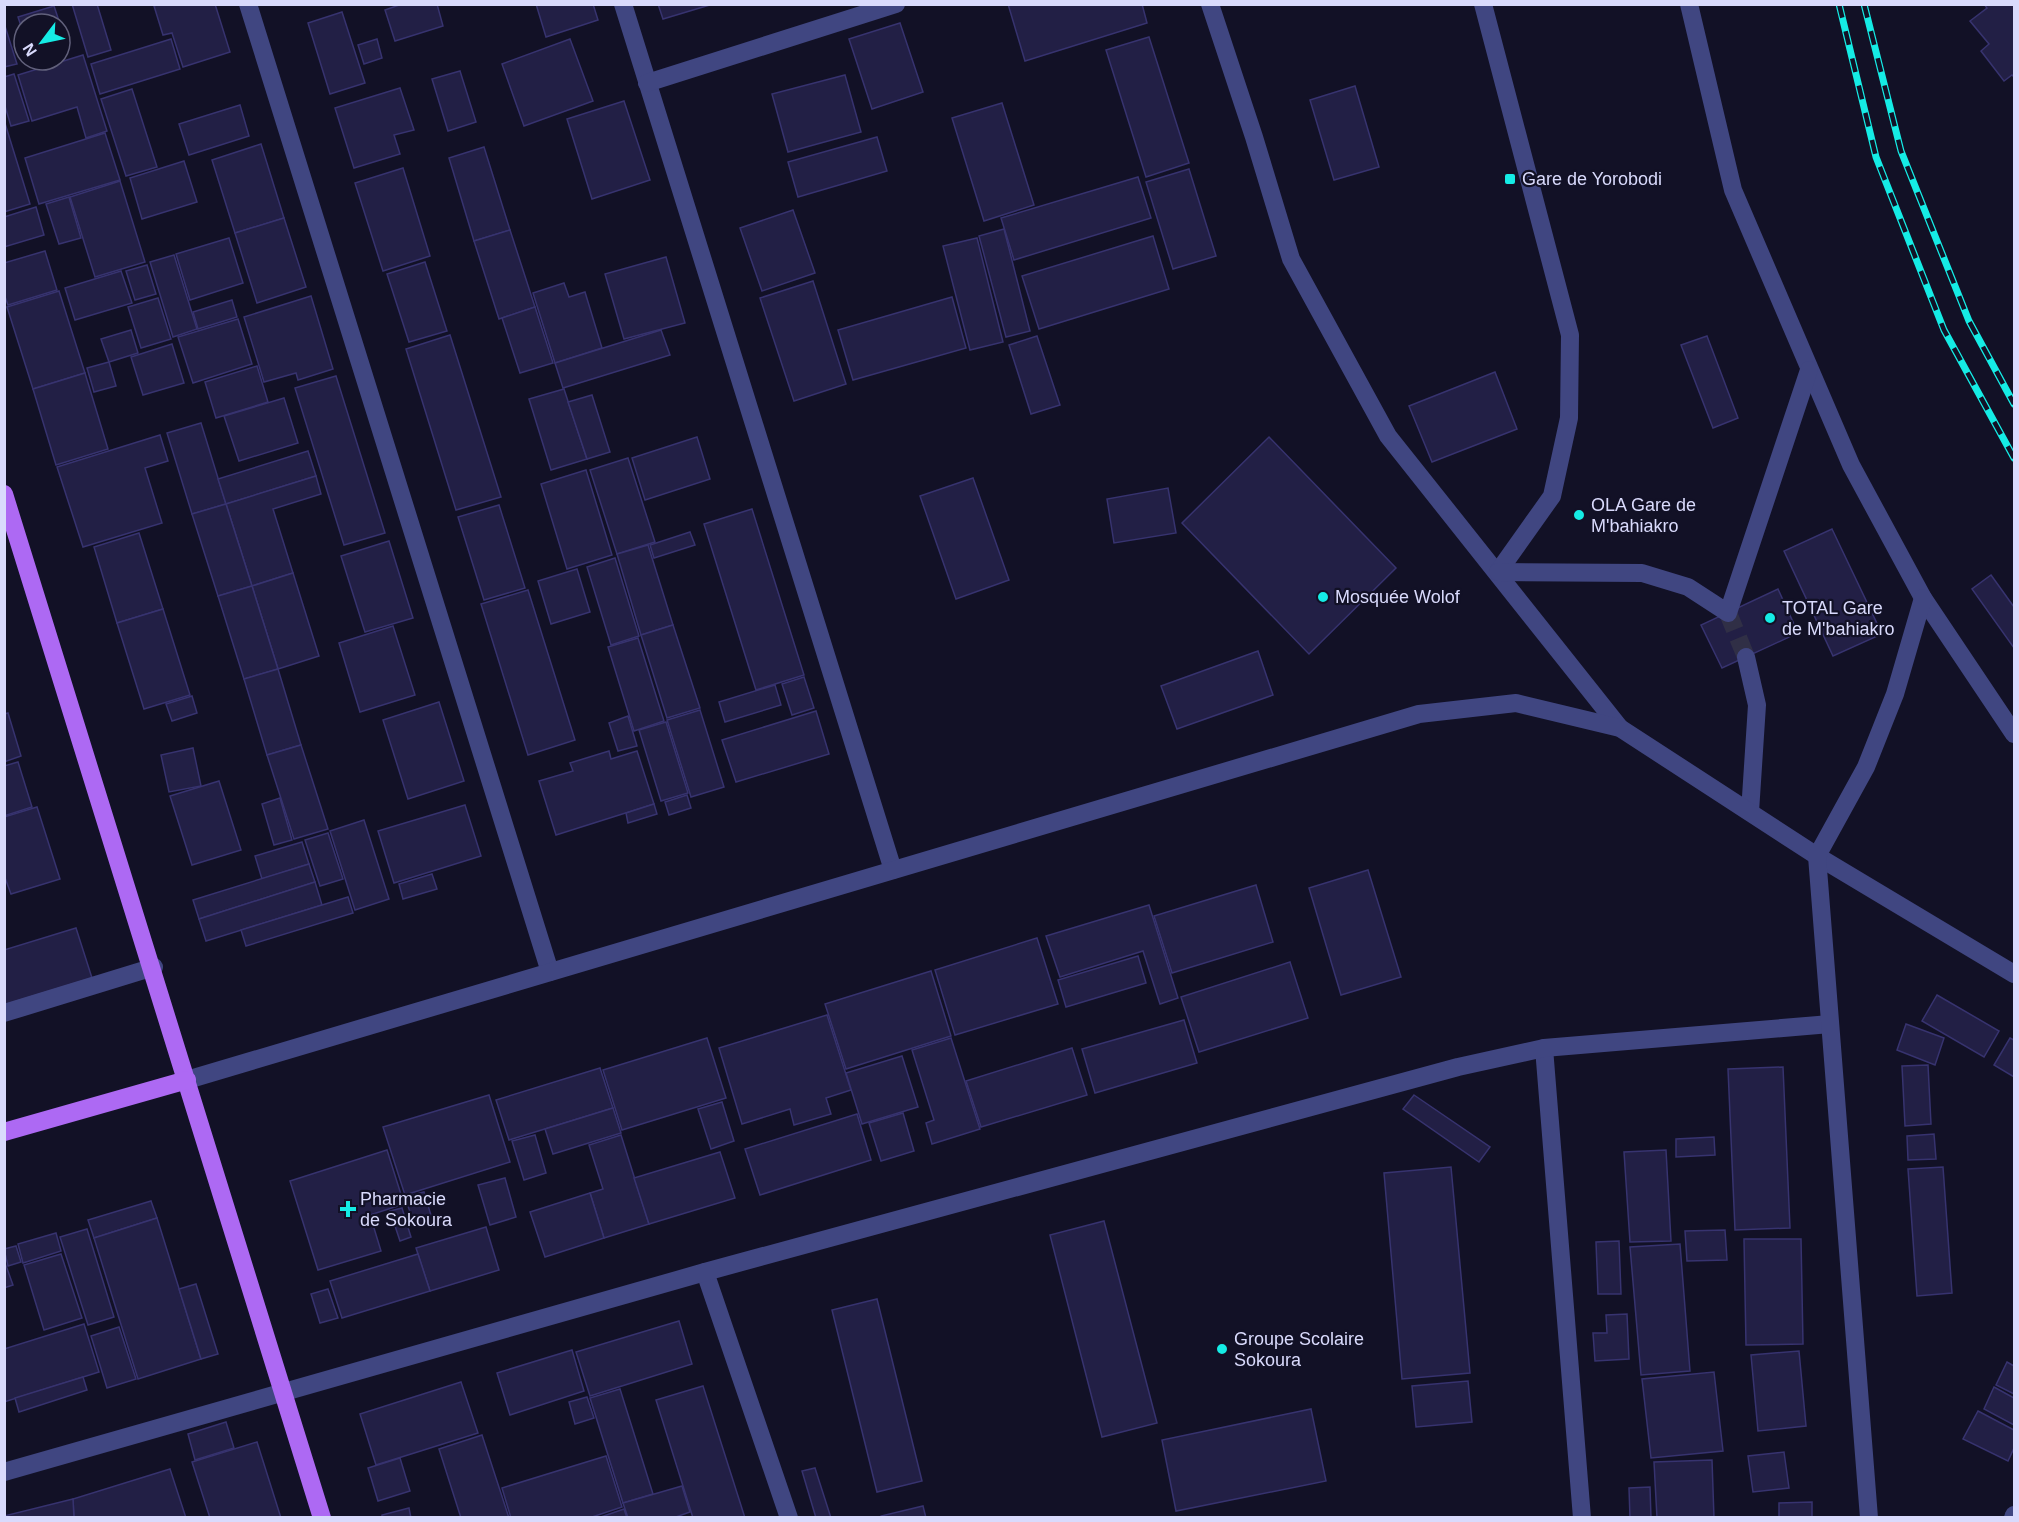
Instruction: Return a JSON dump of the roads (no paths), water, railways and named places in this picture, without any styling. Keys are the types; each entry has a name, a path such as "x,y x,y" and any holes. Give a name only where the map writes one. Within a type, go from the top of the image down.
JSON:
{"main road":[{"path":"4,495 154,967 322,1518"},
{"path":"4,1132 187,1080"}],"street":[{"path":"248,4 550,972"},
{"path":"623,4 893,870"},
{"path":"647,83 896,4"},
{"path":"1210,4 1291,259 1388,436 1620,728 1817,856 2014,974"},
{"path":"1484,4 1570,335 1569,418 1552,496 1497,572"},
{"path":"1689,4 1733,190 1851,465 1923,598 2014,734"},
{"path":"1497,572 1642,573 1688,587 1728,613 1809,370"},
{"path":"1869,1518 1817,856 1870,757 1895,694 1923,598"},
{"path":"1746,657 1757,705 1750,812"},
{"path":"187,1080 1419,714 1516,703 1620,728"},
{"path":"4,1013 154,967"},
{"path":"4,1472 705,1272 1458,1067 1544,1048 1830,1024"},
{"path":"1544,1048 1582,1518"},
{"path":"705,1272 789,1518"}],"tunnel":[{"path":"1728,613 1746,657"}],"railway":[{"path":"1839,4 1876,157 1944,330 2014,458"},
{"path":"1864,4 1901,151 1969,321 2014,404"}],"place":[{"name":"Gare de Yorobodi","path":"1510,179"},
{"name":"OLA Gare de M'bahiakro","path":"1579,515"},
{"name":"Mosquée Wolof","path":"1323,597"},
{"name":"TOTAL Gare de M'bahiakro","path":"1770,618"},
{"name":"Pharmacie de Sokoura","path":"348,1209"},
{"name":"Groupe Scolaire Sokoura","path":"1222,1349"}]}
